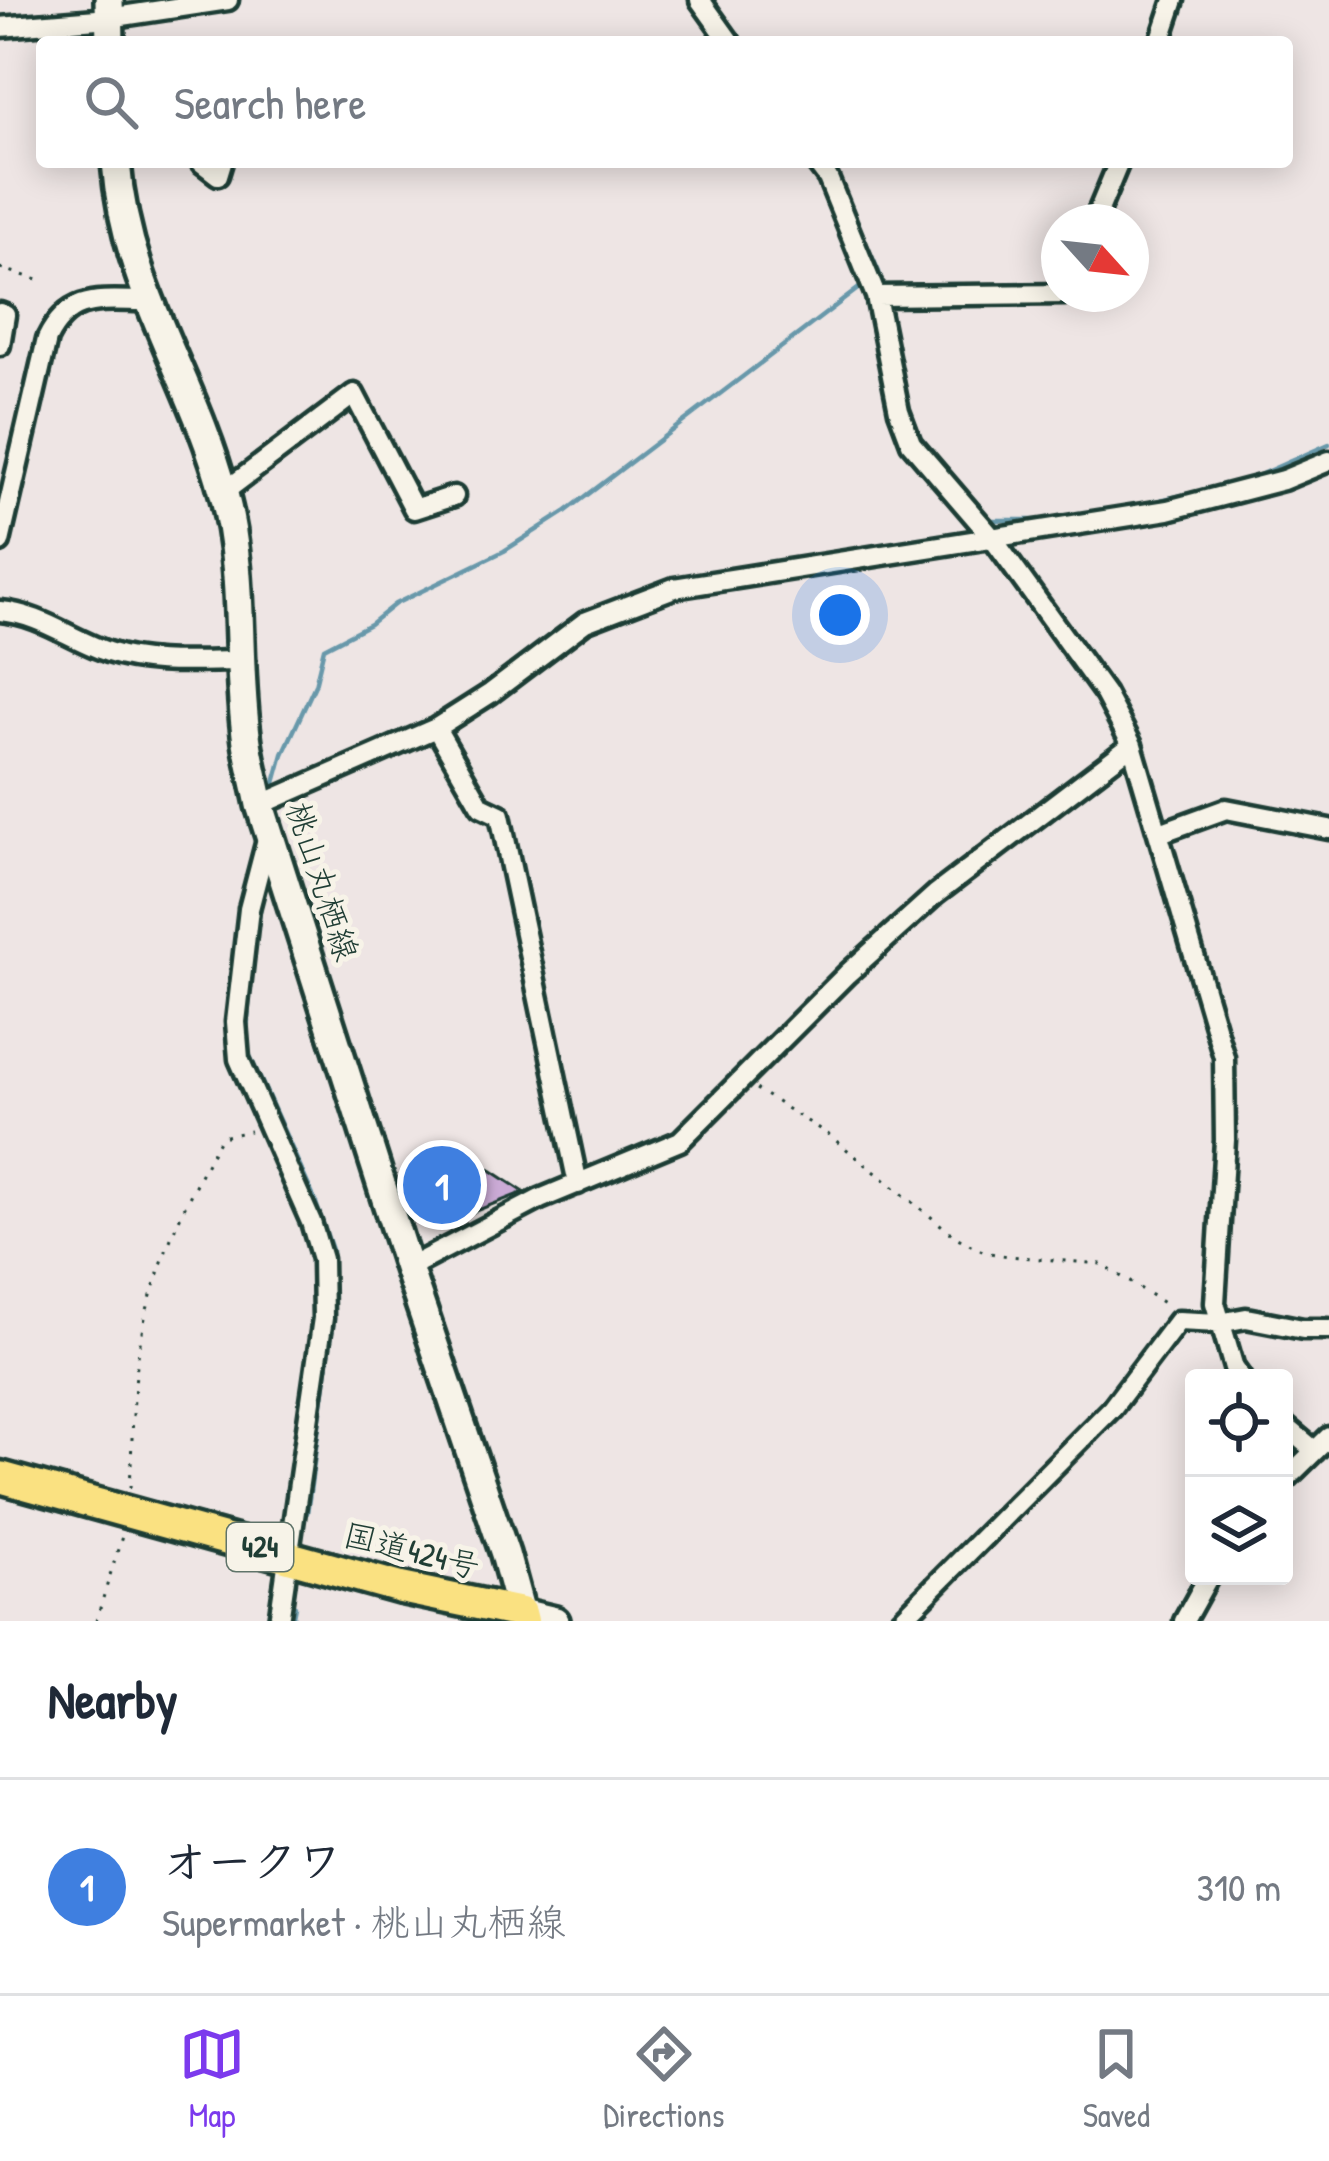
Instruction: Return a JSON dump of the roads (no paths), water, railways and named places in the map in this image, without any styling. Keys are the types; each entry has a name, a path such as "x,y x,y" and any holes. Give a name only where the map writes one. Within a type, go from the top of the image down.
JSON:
{"highway":[{"name":"国道424号","path":"0,1477 522,1617"}],"main road":[{"name":"桃山丸栖線","path":"117,168 124,230 147,302 224,492 237,552 247,741 265,819 522,1617"},
{"path":"522,1617 555,1621"}],"street":[{"path":"0,27 109,20 228,0"},
{"path":"700,0 726,36"},
{"path":"1162,36 1174,0"},
{"path":"820,168 876,296 910,443 990,535 1105,694 1132,745 1224,1057 1225,1140 1215,1276 1219,1323 1237,1369"},
{"path":"1102,204 1116,168"},
{"path":"876,296 1041,294"},
{"path":"0,542 47,339 58,317 80,303 147,302"},
{"path":"0,313 5,315 0,345"},
{"path":"224,492 354,394 414,509 454,496"},
{"path":"279,1621 323,1318 322,1259 311,1222 238,1060 236,1022 265,819 436,728 585,622 674,588 1168,510 1283,480 1329,460"},
{"path":"0,611 36,618 112,654 161,661 243,661"},
{"path":"436,728 481,806 500,815 578,1184"},
{"path":"408,1268 540,1199 680,1141 936,894 1132,745"},
{"path":"1160,833 1226,809 1329,829"},
{"path":"900,1621 1112,1408 1178,1321 1219,1323 1246,1318 1329,1329"},
{"path":"1288,1477 1322,1444 1293,1430"},
{"path":"1184,1621 1204,1585"}],"waterway":[{"path":"712,0 722,16"},
{"path":"841,187 884,293"},
{"path":"273,790 283,754 315,685 324,648 370,624 395,604 504,551 565,512 863,285"},
{"path":"916,432 958,484"},
{"path":"1248,480 1329,444"},
{"path":"1119,509 1219,487"},
{"path":"988,520 1049,520"},
{"path":"264,885 246,1047 315,1200 332,1250 333,1325 307,1513"},
{"path":"292,1621 295,1606"}],"place":[{"name":"オークワ","path":"442,1185"}]}
